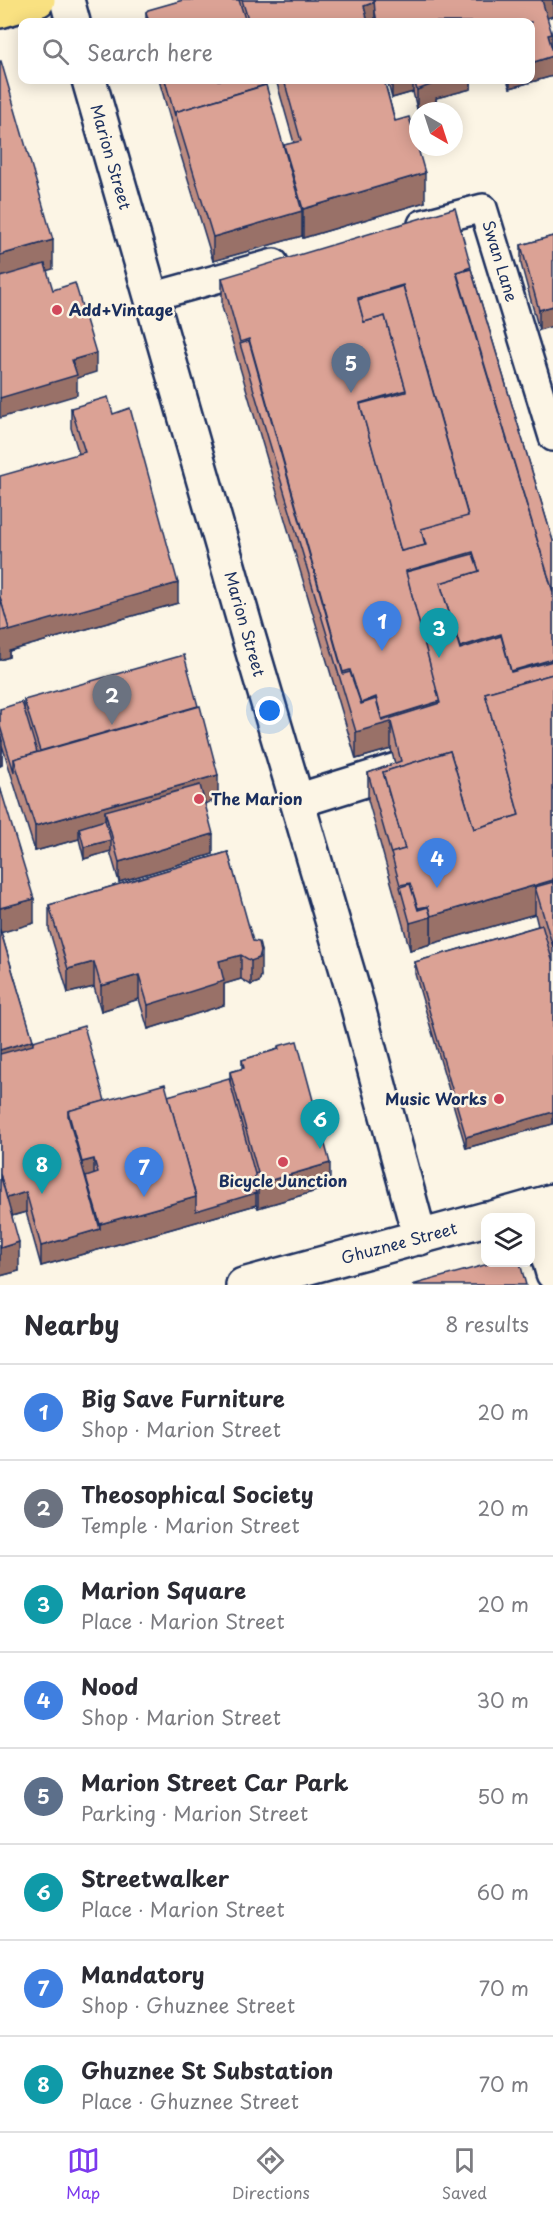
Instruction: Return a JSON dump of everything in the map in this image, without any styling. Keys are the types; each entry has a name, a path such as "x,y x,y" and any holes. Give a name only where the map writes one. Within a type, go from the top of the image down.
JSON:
{"highway":[{"path":"0,11 38,0"}],"street":[{"path":"67,0 72,18"},
{"name":"Marion Street","path":"90,84 357,1004 420,1238"},
{"path":"297,801 397,770"},
{"path":"511,1213 543,1204 553,1273"},
{"name":"Ghuznee Street","path":"243,1285 481,1221"}],"lane":[{"name":"Swan Lane","path":"402,229 483,207 553,437"},
{"path":"151,297 298,257"}],"building":[{"path":"183,0 239,0 245,18 148,18 146,12"},
{"path":"242,0 374,0 375,2 364,6 367,18 248,18"},
{"path":"374,0 542,0 552,34 548,35 553,56 535,62 535,18 376,18"},
{"path":"0,61 53,240 0,255"},
{"path":"166,84 265,85 175,112 175,116"},
{"path":"285,84 385,84 395,121 409,117 409,156 420,156 425,173 303,209 284,145 301,141"},
{"path":"415,84 433,84 417,90"},
{"path":"266,85 302,211 213,237 175,112"},
{"path":"455,208 471,267 456,272 553,592 553,659 511,671 501,634 460,647 440,583 479,571 473,552 406,571 440,701 382,719 376,697 361,703 350,670 343,672 249,339 240,342 222,278","holes":["403,285 468,515 421,529 426,545 401,551 360,403 406,390 385,316 364,322 358,298"]},
{"path":"553,236 553,306 539,310 521,245"},
{"path":"45,264 53,290 75,283 96,353 72,360 77,375 0,398 0,277"},
{"path":"471,269 553,541 553,592 457,273"},
{"path":"403,286 468,516 421,529 425,545 401,551 360,404 406,392 406,390 385,316 364,322 358,300"},
{"path":"249,341 343,674 350,672 361,704 376,699 382,721 440,703 406,572 473,554 479,571 440,583 460,649 501,636 511,672 553,661 553,674 485,693 519,815 474,829 450,751 383,772 405,849 391,854 368,773 401,761 391,722 356,732 240,344"},
{"path":"108,397 113,414 130,408 178,583 9,631 0,597 0,476 85,452 71,408"},
{"path":"0,597 9,629 0,631"},
{"path":"184,655 198,706 40,751 24,700"},
{"path":"553,674 553,880 431,916 428,906 418,908 410,883 400,885 391,853 405,849 383,772 450,751 474,829 519,815 485,693"},
{"path":"22,702 37,752 14,759 14,772 0,726 0,709"},
{"path":"200,706 218,775 35,826 14,759"},
{"path":"200,785 213,834 119,862 105,811"},
{"path":"0,787 34,899 0,908"},
{"path":"105,820 111,840 84,847 79,828"},
{"path":"228,852 253,941 259,942 261,951 259,958 251,961 241,955 219,961 224,981 148,1005 139,975 101,986 94,962 68,969 49,905"},
{"path":"553,882 553,947 535,887"},
{"path":"410,884 418,910 428,907 431,917 410,923 400,887"},
{"path":"542,925 553,963 553,1112 466,1137 415,962"},
{"path":"0,929 33,1040 0,1050"},
{"path":"84,1026 105,1101 68,1111 68,1116 100,1229 41,1246 26,1192 7,1198 0,1174 0,1054 33,1045 33,1041"},
{"path":"297,1041 330,1163 258,1184 254,1174 258,1173 230,1072 244,1068 242,1060"},
{"path":"229,1078 255,1174 256,1193 196,1211 196,1197 168,1096"},
{"path":"165,1084 196,1197 100,1224 86,1177 98,1173 94,1159 82,1162 68,1111"},
{"path":"0,1174 19,1242 0,1248"},
{"path":"481,1266 521,1267 526,1285 412,1285"}],"place":[{"name":"Add+Vintage","path":"57,310"},
{"name":"Marion Street Car Park","path":"351,393"},
{"name":"Big Save Furniture","path":"382,651"},
{"name":"Marion Square","path":"439,658"},
{"name":"Theosophical Society","path":"112,725"},
{"name":"The Marion","path":"199,799"},
{"name":"Nood","path":"437,888"},
{"name":"Music Works","path":"499,1099"},
{"name":"Streetwalker","path":"320,1149"},
{"name":"Bicycle Junction","path":"283,1162"},
{"name":"Ghuznee St Substation","path":"42,1194"},
{"name":"Mandatory","path":"144,1197"}]}
